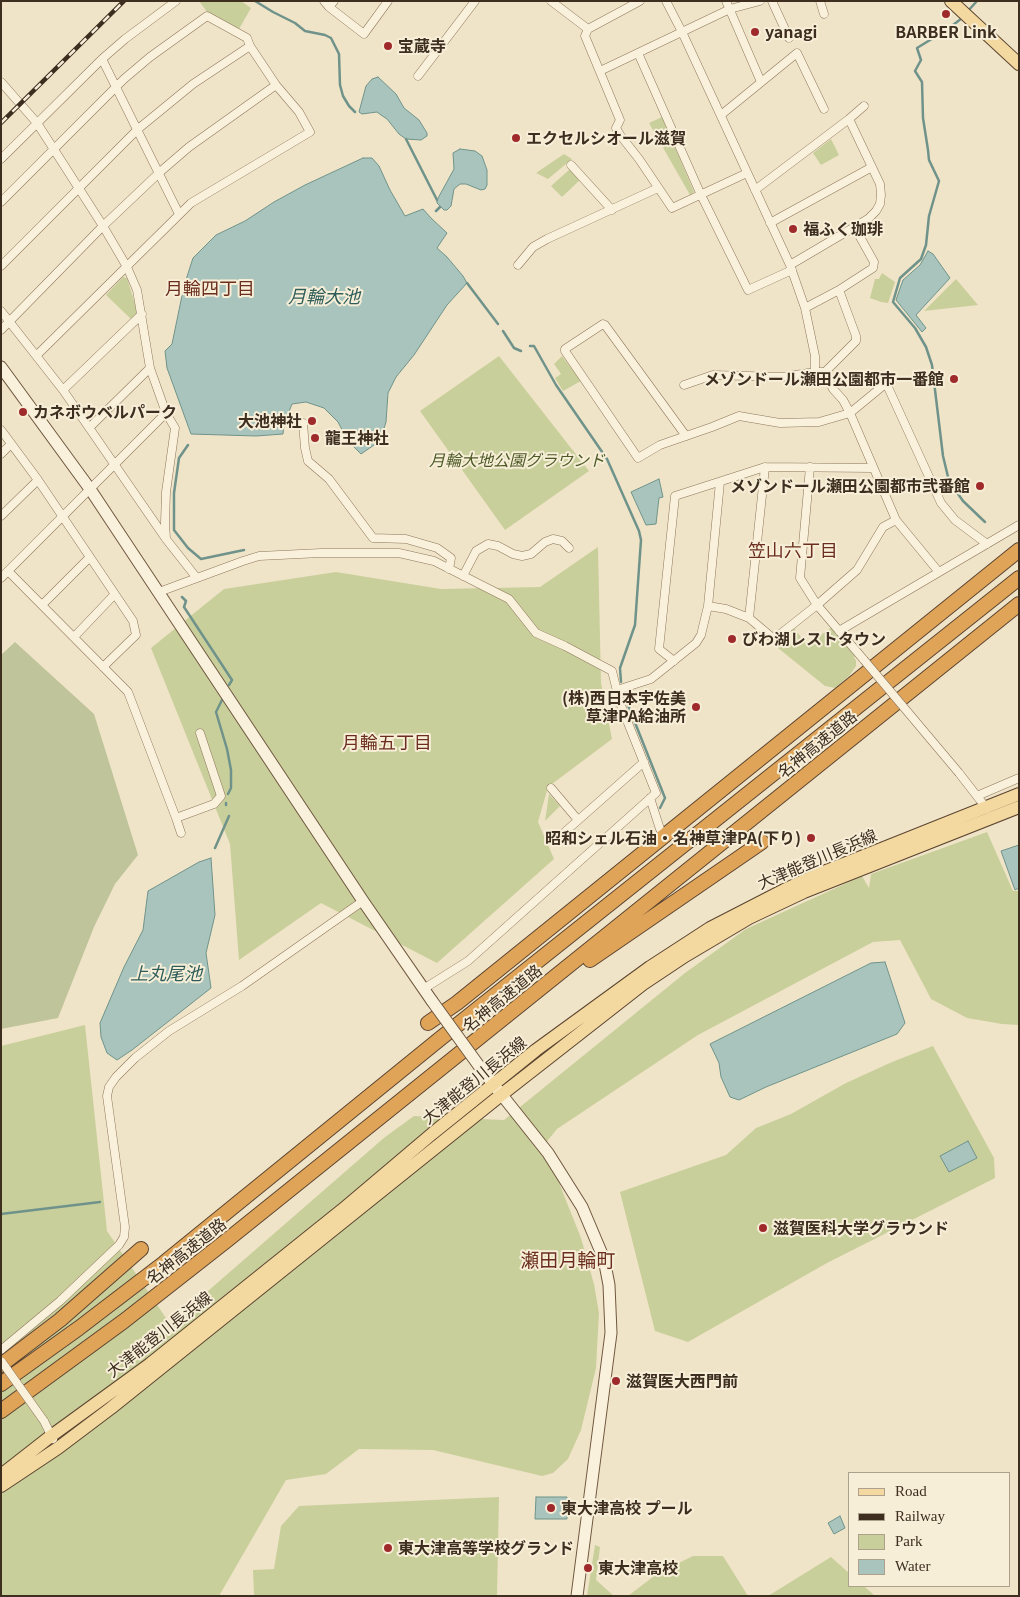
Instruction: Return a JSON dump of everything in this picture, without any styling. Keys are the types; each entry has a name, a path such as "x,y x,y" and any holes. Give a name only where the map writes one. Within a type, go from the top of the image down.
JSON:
{"highway":[{"path":"428,1023 457,1002 1019,550"},
{"name":"名神高速道路","path":"1,1384 79,1328 164,1263 448,1032 1019,578"},
{"name":"名神高速道路","path":"1,1411 168,1287 1019,604"},
{"path":"513,1012 762,842"},
{"path":"2,1362 60,1320 141,1249"}],"main road":[{"path":"951,1 1019,64"},
{"name":"大津能登川長浜線","path":"1,1486 58,1448 119,1402 497,1090 536,1050 650,967 718,924 821,873 988,812 1019,794"},
{"name":"大津能登川長浜線","path":"988,812 1019,807"},
{"name":"大津能登川長浜線","path":"1,1475 157,1358 342,1210 433,1133 497,1090"}],"street":[{"path":"1,159 102,59 125,39 176,1"},
{"path":"329,3 364,34 388,1"},
{"path":"418,76 475,1"},
{"path":"551,1 588,29"},
{"path":"640,1 588,29 586,36 620,120 616,128 672,208 747,173"},
{"path":"666,1 791,268 805,308 815,356 815,372"},
{"path":"726,1 760,82"},
{"path":"600,71 730,9 760,1"},
{"path":"772,1 789,38"},
{"path":"820,1 824,14"},
{"path":"1,202 116,87 150,57 208,16 247,38 250,46 276,85 298,112 310,132 192,203 37,355"},
{"path":"1,266 138,129 193,84 250,46"},
{"path":"638,52 701,195 748,290 791,268 855,228 876,212 880,204 880,184 849,119"},
{"path":"721,115 797,53 824,109"},
{"path":"102,59 160,172 179,214"},
{"path":"1,82 37,123 103,226 127,267 137,290 150,368 166,413 175,428 166,492 166,539"},
{"path":"1,330 103,226 160,172 189,147 276,85"},
{"path":"755,190 864,106"},
{"path":"571,165 612,210"},
{"path":"770,223 872,167"},
{"path":"518,265 533,247 546,239 658,188"},
{"path":"805,308 839,290 873,268 874,262 855,228"},
{"path":"684,385 713,375 782,377 825,372 856,341 856,336 839,290"},
{"path":"1,312 63,390 166,539 196,577"},
{"path":"63,390 142,314"},
{"path":"686,436 605,325 603,324 565,349 638,458 660,445 686,436 739,416 780,423 819,422 850,413 884,384 887,385 941,503 955,520 987,544"},
{"path":"1,367 90,489 363,901 482,1070 548,1153 582,1206 604,1259 609,1285 611,1333 576,1596"},
{"path":"90,427 150,368"},
{"path":"825,372 833,389 843,400 850,413 896,520 938,572"},
{"path":"1,578 166,413"},
{"path":"303,423 308,461 328,479 373,538 406,539 437,548 451,558 449,569"},
{"path":"1,430 38,480 133,622 136,635 103,667"},
{"path":"1,454 11,444"},
{"path":"674,661 659,649 675,496 765,467 873,468"},
{"path":"749,618 765,467"},
{"path":"810,467 800,578 817,605 959,774 988,812"},
{"path":"1,516 38,480"},
{"path":"617,690 651,679 696,643 701,635 708,606 720,482"},
{"path":"708,606 726,609 749,618 774,639 857,570 884,526 896,520"},
{"path":"839,631 1019,525"},
{"path":"463,576 476,551 488,544 522,556 531,554 545,542 553,539 562,541 568,548"},
{"path":"159,592 196,577 259,556 320,553 399,553 434,561 509,600 536,633 612,671 617,690 656,793 468,961 425,988"},
{"path":"42,605 90,557"},
{"path":"8,571 128,692 181,833"},
{"path":"74,637 114,595"},
{"path":"176,818 214,804 222,796 200,733"},
{"path":"558,838 644,762"},
{"path":"977,796 1019,778"},
{"path":"551,788 578,820"},
{"path":"650,798 660,828"},
{"path":"1,1350 60,1301 119,1245 124,1237 125,1227 108,1096 109,1087 116,1077 157,1039 194,1014 242,986 363,901"},
{"path":"2,1362 44,1420 58,1448"}],"green space":[{"path":"199,1 241,1 251,8 239,29 208,13"},
{"path":"662,117 694,192 690,195 649,123"},
{"path":"831,139 839,155 821,165 813,153"},
{"path":"564,154 572,159 548,179 536,173"},
{"path":"570,169 581,179 562,197 551,186"},
{"path":"882,273 895,282 888,303 870,298 875,279 879,279"},
{"path":"123,277 127,278 138,314 131,319 106,295"},
{"path":"956,279 978,305 924,311"},
{"name":"月輪大地公園グラウンド","path":"499,356 589,471 505,530 420,411"},
{"path":"562,356 581,381 563,391 555,378 561,374 554,364"},
{"path":"598,547 601,683 612,739 548,787 538,822 554,859 437,963 321,903 239,960 230,844 151,648 224,589 336,572 441,589 540,587"},
{"path":"832,627 855,656 856,660 856,666 849,676 835,688 825,686 778,648 785,635 794,628 807,645"},
{"path":"15,642 94,714 138,855 115,884 94,927 58,1018 1,1029 1,655"},
{"path":"549,794 560,806 545,821"},
{"path":"987,832 1013,891 1019,891 1019,1025 967,1018 931,999 900,940 873,942 698,1035 557,1129 544,1145 581,1238 594,1284 599,1313 596,1368 581,1430 568,1459 553,1473 542,1476 433,1450 359,1449 326,1474 286,1480 219,1596 1,1596 1,1046 85,1025 107,1231 170,1324 385,1137 414,1116 504,1120 685,973 746,929 862,876 869,888 871,874"},
{"name":"滋賀医科大学グラウンド","path":"933,1046 994,1158 995,1178 827,1263 688,1342 655,1331 620,1192 726,1155 756,1128 791,1114 846,1083"},
{"name":"東大津高等学校グランド","path":"499,1497 497,1596 254,1596 253,1570 274,1569 281,1526 299,1506"},
{"path":"595,1545 600,1547 596,1580 614,1596 587,1596"},
{"path":"693,1556 723,1556 748,1596 628,1596 658,1573"},
{"path":"831,1557 848,1572 848,1587 865,1587 875,1596 768,1596"}],"water":[{"path":"378,77 396,94 404,108 419,120 427,136 421,140 406,139 399,134 387,119 377,112 362,114 359,112 366,86 372,79"},
{"path":"460,149 475,151 482,156 487,170 487,185 485,189 481,190 466,184 460,184 454,189 451,206 444,210 437,203 437,200 454,169 453,153"},
{"name":"月輪大池","path":"363,158 372,158 379,166 405,216 423,209 447,233 437,248 447,257 467,283 447,305 414,355 396,377 388,393 386,422 380,441 361,454 348,441 338,422 324,408 306,402 292,404 284,424 283,434 256,436 191,434 167,368 165,351 172,344 184,286 193,258 216,235 245,221 305,185"},
{"path":"928,251 933,254 950,278 916,315 926,328 922,332 896,300 903,280 920,265"},
{"path":"659,479 663,497 659,498 656,524 646,525 631,492"},
{"path":"1019,845 1019,888 1015,890 1001,851"},
{"name":"上丸尾池","path":"211,858 215,915 206,953 211,988 117,1060 107,1053 101,1037 100,1023 124,967 143,930 148,891 199,862"},
{"path":"885,962 905,1023 897,1034 766,1087 739,1100 730,1097 721,1077 719,1063 710,1044 871,963"},
{"path":"968,1141 977,1158 949,1172 940,1156"},
{"name":"東大津高校 プール","path":"536,1497 567,1497 567,1519 535,1519"},
{"path":"840,1516 845,1528 834,1534 828,1523"}],"waterway":[{"path":"255,1 295,23 305,31 331,38 339,54 340,85 343,96 355,112"},
{"path":"967,12 977,1"},
{"path":"962,18 917,48 921,60 915,71 922,82 923,118 929,160 939,181 929,216 926,245 921,259 900,278 893,302 915,328 926,347 932,365 943,456 949,481 963,501 985,522"},
{"path":"406,139 437,200"},
{"path":"436,211 440,207"},
{"path":"467,283 498,324"},
{"path":"503,331 514,348 521,351"},
{"path":"530,346 534,346 556,385 607,459 639,531 641,540 635,625 620,668 621,682"},
{"path":"188,445 179,458 174,493 174,530 188,548 201,559 244,550"},
{"path":"182,597 186,601 184,607 232,680 229,685"},
{"path":"624,695 665,798 660,808"},
{"path":"222,700 216,712 231,770 231,788 228,794"},
{"path":"215,848 229,816"},
{"path":"1,1214 100,1202"}],"railway":[{"path":"1,123 124,1"}],"place":[{"name":"BARBER Link","path":"946,14"},
{"name":"yanagi","path":"755,32"},
{"name":"宝蔵寺","path":"388,46"},
{"name":"エクセルシオール滋賀","path":"516,138"},
{"name":"福ふく珈琲","path":"793,229"},
{"name":"メゾンドール瀬田公園都市一番館","path":"954,379"},
{"name":"カネボウベルパーク","path":"23,412"},
{"name":"大池神社","path":"312,421"},
{"name":"龍王神社","path":"315,438"},
{"name":"メゾンドール瀬田公園都市弐番館","path":"980,486"},
{"name":"びわ湖レストタウン","path":"732,639"},
{"name":"(株)西日本宇佐美 草津PA給油所","path":"696,707"},
{"name":"昭和シェル石油・名神草津PA(下り)","path":"811,838"},
{"name":"滋賀医科大学グラウンド","path":"763,1228"},
{"name":"滋賀医大西門前","path":"616,1381"},
{"name":"東大津高校 プール","path":"551,1508"},
{"name":"東大津高等学校グランド","path":"388,1548"},
{"name":"東大津高校","path":"588,1568"}],"district":[{"name":"月輪四丁目","path":"210,288"},
{"name":"笠山六丁目","path":"793,550"},
{"name":"月輪五丁目","path":"387,742"},
{"name":"瀬田月輪町","path":"568,1260"}]}
